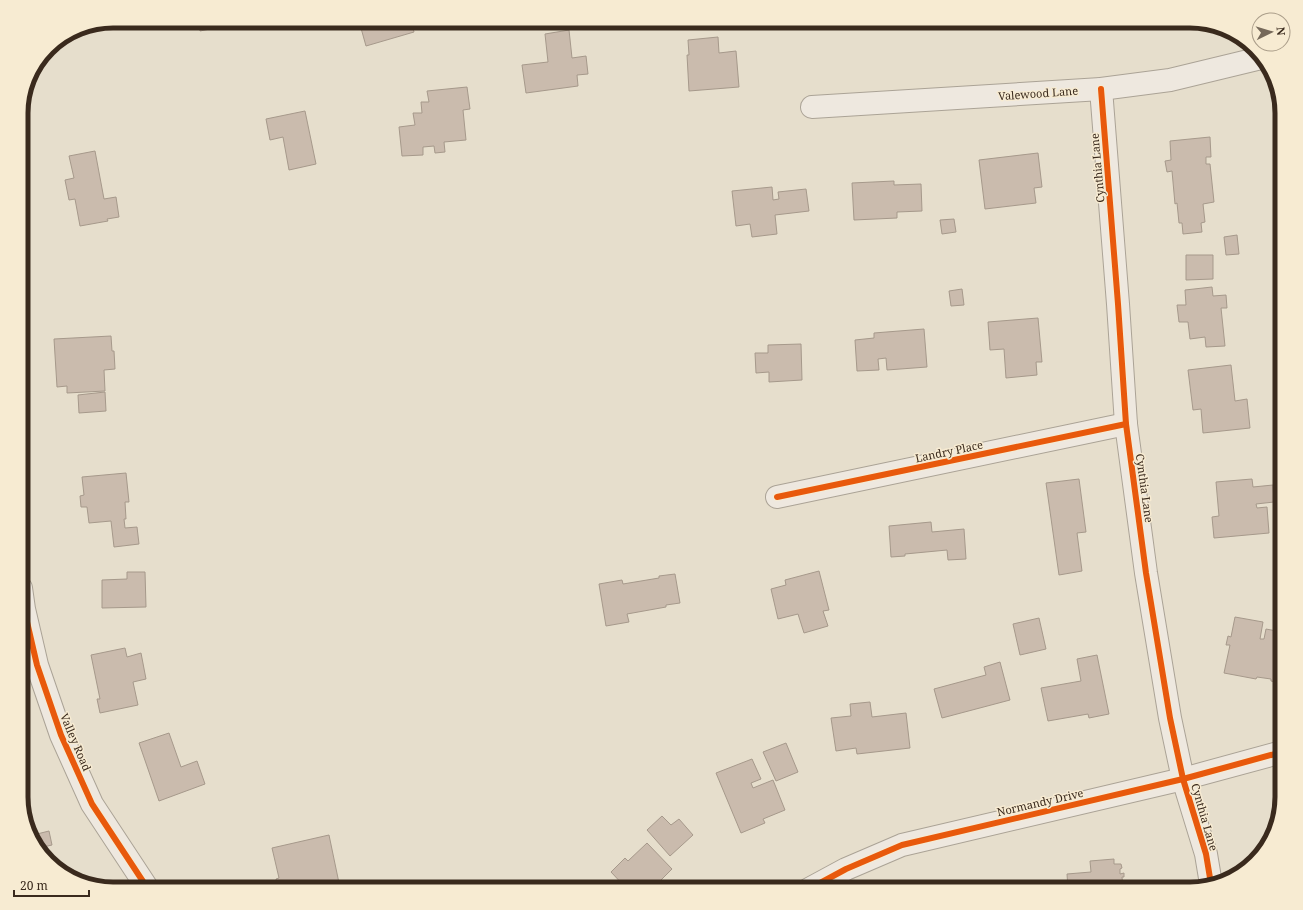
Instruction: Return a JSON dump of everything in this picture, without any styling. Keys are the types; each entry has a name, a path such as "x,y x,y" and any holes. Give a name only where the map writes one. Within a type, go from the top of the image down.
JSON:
{"street":[{"name":"Valewood Lane","path":"812,107 1101,89 1170,80 1256,59"},
{"name":"Cynthia Lane","path":"1101,89 1126,424 1146,573 1170,718 1183,779 1206,854 1210,879"},
{"name":"Landry Place","path":"777,497 1126,424"},
{"name":"Valley Road","path":"28,657 29,669 92,804 143,882"},
{"name":"Normandy Drive","path":"822,882 846,869 902,845 1183,779 1275,754"}],"building":[{"path":"200,28 215,28 200,31"},
{"path":"361,28 413,28 414,32 366,46"},
{"path":"569,30 572,58 586,56 588,74 577,75 578,86 526,93 522,65 548,62 545,34"},
{"path":"718,37 719,53 736,51 739,87 689,91 687,55 689,55 688,40"},
{"path":"467,87 470,109 463,110 466,140 444,142 445,152 435,153 434,146 423,147 423,155 402,156 399,127 415,125 413,113 422,113 421,102 429,102 427,91"},
{"path":"305,111 316,164 289,170 283,137 270,140 266,119"},
{"path":"1210,137 1211,157 1206,157 1206,164 1210,164 1214,202 1203,204 1205,222 1201,223 1202,232 1183,234 1182,223 1179,223 1177,203 1175,204 1172,171 1167,172 1165,161 1171,160 1170,141"},
{"path":"95,151 104,199 116,197 119,217 107,219 108,221 80,226 75,199 69,200 65,180 74,178 69,156"},
{"path":"1038,153 1042,187 1034,188 1036,203 985,209 979,160"},
{"path":"894,181 894,185 921,184 922,211 897,212 897,218 854,220 852,183"},
{"path":"772,187 773,200 779,199 778,192 806,189 809,211 775,215 777,234 752,237 750,224 736,226 732,191"},
{"path":"954,219 956,232 942,234 940,220"},
{"path":"1237,235 1239,254 1226,255 1224,237"},
{"path":"1186,255 1213,255 1213,279 1186,280"},
{"path":"1212,287 1213,296 1226,295 1227,308 1221,308 1225,346 1206,347 1205,337 1190,339 1188,322 1179,322 1177,305 1186,305 1185,290"},
{"path":"962,289 964,305 951,306 949,291"},
{"path":"1038,318 1042,362 1036,362 1037,375 1006,378 1004,349 990,350 988,322"},
{"path":"924,329 927,367 887,370 886,358 878,359 879,370 857,371 855,340 874,338 874,333"},
{"path":"111,336 115,369 104,370 105,391 67,393 67,386 57,387 54,339"},
{"path":"801,344 802,380 769,382 769,372 756,373 755,353 768,353 768,345"},
{"path":"1231,365 1235,401 1247,399 1250,428 1203,433 1201,409 1193,410 1188,370"},
{"path":"105,392 106,411 79,413 78,395"},
{"path":"126,473 129,502 125,502 125,528 137,527 139,544 114,547 111,521 89,523 87,507 81,507 80,496 84,495 82,477"},
{"path":"1079,479 1086,532 1077,533 1082,571 1059,575 1046,483"},
{"path":"1252,479 1253,487 1273,485 1274,502 1256,504 1257,508 1267,507 1269,533 1214,538 1212,517 1219,516 1216,482"},
{"path":"931,522 932,532 964,529 966,559 948,560 947,550 905,554 905,556 891,557 889,526"},
{"path":"819,571 829,610 823,611 828,626 804,633 798,614 778,619 771,589 786,585 785,580"},
{"path":"127,572 145,572 146,607 102,608 102,580 127,579"},
{"path":"675,574 680,603 627,614 629,622 606,626 599,584 622,580 623,584"},
{"path":"1235,617 1263,622 1260,639 1264,639 1266,629 1275,631 1275,682 1271,681 1271,679 1257,677 1256,679 1224,673 1230,645 1226,645 1228,636 1231,637"},
{"path":"1039,618 1046,649 1020,655 1013,624"},
{"path":"125,648 127,657 141,653 146,679 133,682 138,705 100,713 97,699 100,699 91,655"},
{"path":"1097,655 1109,714 1089,718 1088,714 1048,721 1041,688 1081,681 1077,659"},
{"path":"1000,662 1010,700 942,718 934,689 986,675 984,667"},
{"path":"870,702 872,717 906,713 910,748 857,754 856,748 836,751 831,718 851,716 850,704"},
{"path":"169,733 181,767 197,761 205,784 159,801 139,743"},
{"path":"786,743 798,772 776,781 763,752"},
{"path":"752,759 761,779 751,783 753,788 773,780 785,810 763,819 765,823 741,833 716,773"},
{"path":"662,816 671,825 679,819 693,835 670,856 647,830"},
{"path":"49,831 52,845 44,847 37,834"},
{"path":"329,835 339,882 277,882 276,879 279,878 272,848"},
{"path":"647,843 672,869 659,882 620,882 611,872 625,858 628,861"},
{"path":"1114,859 1114,864 1121,864 1122,868 1120,869 1120,874 1124,873 1124,877 1122,877 1122,882 1068,882 1067,874 1091,872 1090,861"}],"cycle path":[{"path":"1101,89 1126,424 1146,573 1170,718 1183,779 1206,854 1210,879"},
{"path":"777,497 1126,424"},
{"path":"28,626 37,665 61,735 92,804 143,882"},
{"path":"822,882 846,869 902,845 1183,779 1275,754"}]}
